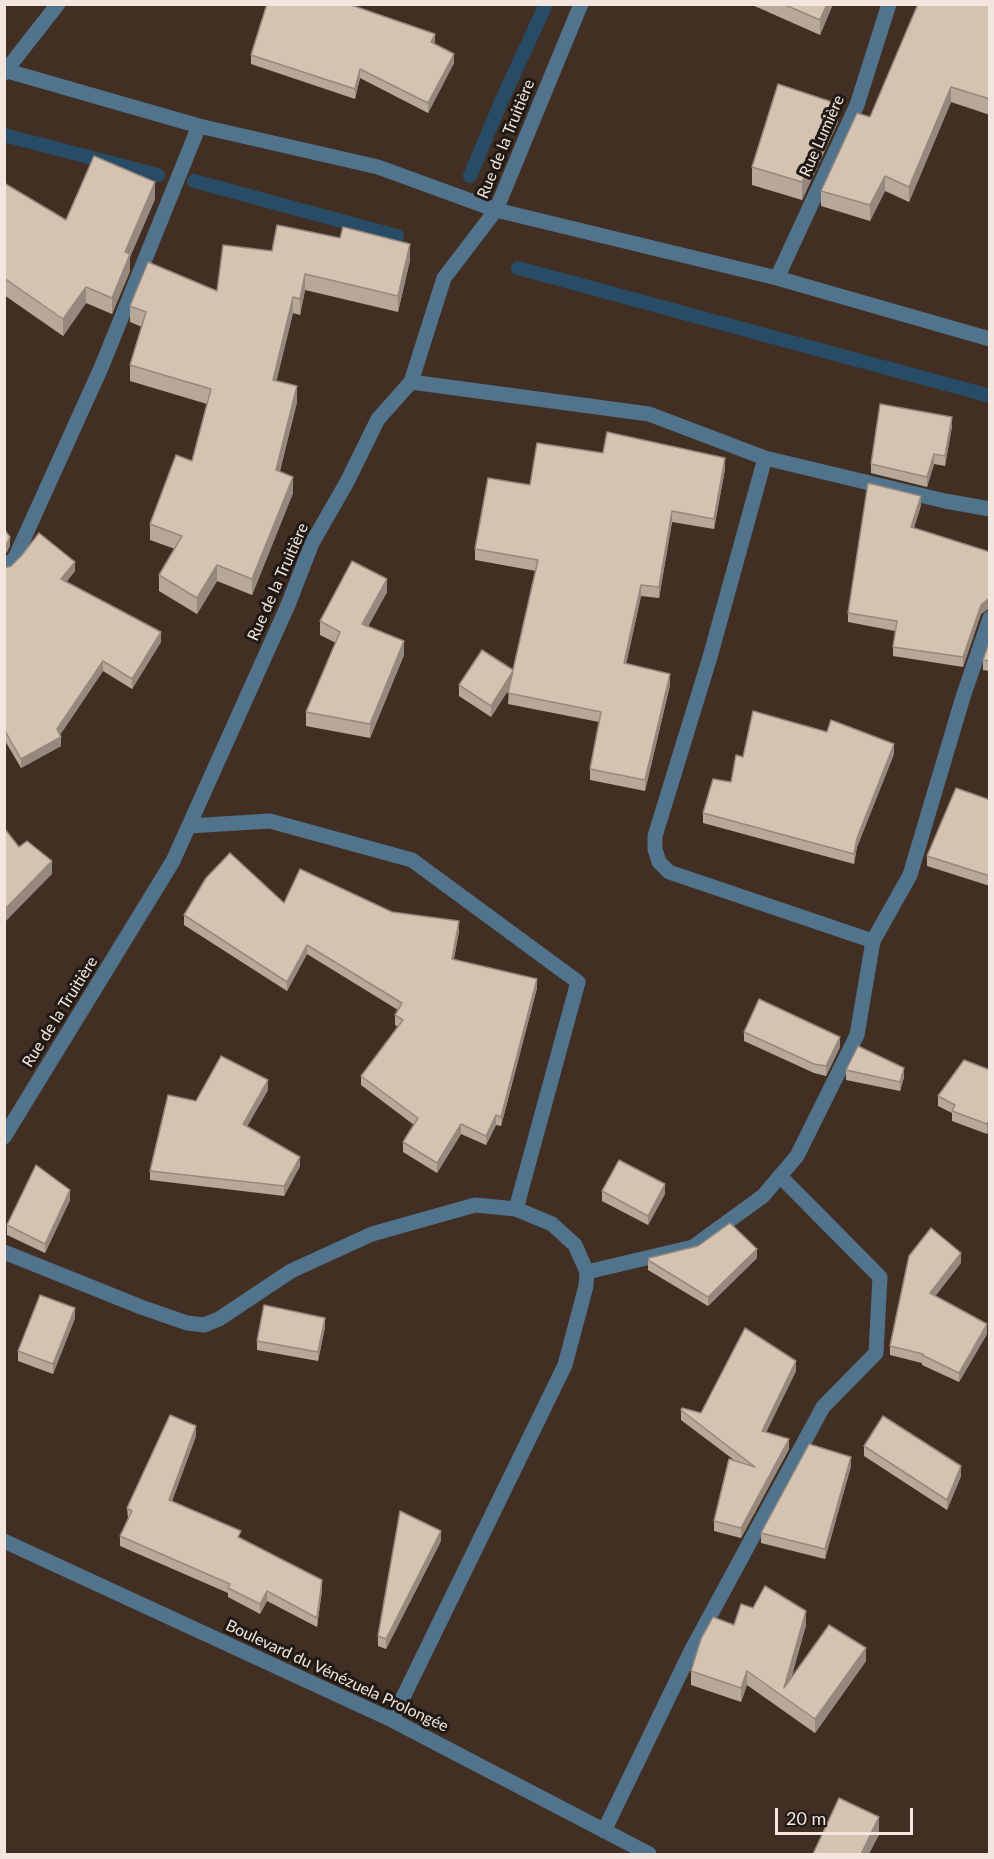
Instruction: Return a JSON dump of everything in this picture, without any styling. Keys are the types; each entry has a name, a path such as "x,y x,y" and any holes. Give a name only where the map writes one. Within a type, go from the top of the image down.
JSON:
{"street":[{"path":"58,4 5,71 199,126 378,167 496,210 777,278 990,339"},
{"name":"Rue de la Truitière","path":"4,1137 173,861 288,605 312,543 378,419 411,382 444,278 496,210 581,4"},
{"name":"Rue Lumière","path":"777,278 857,105 889,4"},
{"path":"4,568 15,558 101,368 199,126"},
{"path":"411,382 649,414 765,458 945,501 990,509"},
{"path":"765,458 710,657 655,836 655,849 659,862 669,872 873,941"},
{"path":"587,1272 693,1247 763,1196 797,1156 857,1035 873,941 910,875 963,697 990,618"},
{"path":"189,826 270,820 412,860 578,982 516,1209"},
{"path":"604,1831 691,1652 823,1407 876,1353 880,1276 780,1176"},
{"path":"4,1251 150,1310 187,1323 204,1325 219,1319 291,1271 372,1234 475,1205 516,1209 552,1224 575,1245 587,1272 586,1286 565,1365 392,1720"},
{"name":"Boulevard du Vénézuela Prolongée","path":"4,1541 392,1720 649,1854"}],"building":[{"path":"267,4 348,4 435,34 431,42 454,54 428,103 360,69 355,89 251,55"},
{"path":"783,4 827,4 820,20"},
{"path":"918,4 990,4 990,99 951,87 909,187 885,176 870,205 821,191 857,113 870,117"},
{"path":"778,84 838,104 802,182 752,167"},
{"path":"94,156 155,182 125,252 130,254 112,298 86,287 63,319 4,278 4,183 66,220"},
{"path":"277,225 340,238 343,227 410,244 398,296 305,274 300,299 293,297 273,380 297,386 276,470 293,477 252,579 217,565 197,598 159,575 182,536 150,524 176,455 192,461 211,389 130,365 146,312 130,306 148,262 217,291 223,245 272,251"},
{"path":"880,404 952,417 945,456 934,454 927,477 871,464"},
{"path":"607,432 725,458 714,519 672,511 659,587 641,585 624,663 670,674 645,780 590,769 601,712 508,693 513,671 491,706 459,685 482,650 513,670 538,560 475,549 488,478 530,485 537,443 603,453"},
{"path":"868,483 921,496 911,527 990,552 990,599 981,605 963,657 893,647 897,621 848,613"},
{"path":"4,529 10,537 4,545"},
{"path":"39,533 75,562 61,579 161,632 132,679 103,661 57,729 61,737 21,759 4,729 4,568 11,566 22,555"},
{"path":"352,561 387,579 362,624 404,641 370,724 306,712 340,632 320,621"},
{"path":"990,640 990,661 983,660"},
{"path":"753,711 827,732 831,720 894,744 857,838 854,854 703,813 713,779 731,782 736,755 743,757"},
{"path":"956,788 990,800 990,876 927,856"},
{"path":"4,828 19,847 27,841 52,861 4,910"},
{"path":"230,853 284,903 300,869 392,912 459,921 452,959 537,979 501,1117 496,1115 486,1136 461,1124 437,1163 403,1142 418,1118 361,1076 403,1020 395,1015 402,1003 307,945 287,982 184,915 206,878"},
{"path":"759,999 840,1037 826,1066 814,1064 744,1032"},
{"path":"858,1046 904,1068 900,1082 846,1070"},
{"path":"221,1056 268,1080 243,1124 300,1157 284,1186 150,1171 168,1095 196,1101"},
{"path":"964,1060 990,1070 990,1118 987,1124 952,1111 955,1105 938,1096"},
{"path":"619,1160 665,1184 648,1216 602,1191"},
{"path":"36,1165 70,1190 45,1244 7,1225"},
{"path":"730,1223 757,1249 708,1297 648,1260 698,1246"},
{"path":"931,1228 961,1253 930,1293 987,1324 959,1373 923,1354 890,1346 909,1256"},
{"path":"40,1295 75,1308 53,1364 18,1351"},
{"path":"264,1305 325,1318 318,1352 257,1341"},
{"path":"745,1328 796,1361 762,1431 789,1439 741,1528 714,1521 729,1459 755,1467 681,1410 682,1408 701,1413"},
{"path":"170,1415 196,1426 169,1500 241,1531 238,1537 322,1580 317,1618 267,1591 260,1604 228,1588 230,1584 120,1536 132,1511 127,1508"},
{"path":"883,1416 961,1466 947,1500 864,1446"},
{"path":"809,1444 851,1457 825,1549 761,1533"},
{"path":"400,1511 441,1531 386,1639 378,1636"},
{"path":"765,1586 806,1611 784,1688 829,1625 866,1648 815,1719 747,1671 741,1688 691,1671 701,1639 713,1617 734,1625 741,1604 753,1608"},
{"path":"839,1798 879,1817 861,1854 813,1854"}],"waterway":[{"path":"470,176 546,4"},
{"path":"4,135 158,175"},
{"path":"194,181 397,236"},
{"path":"518,268 990,396"}]}
